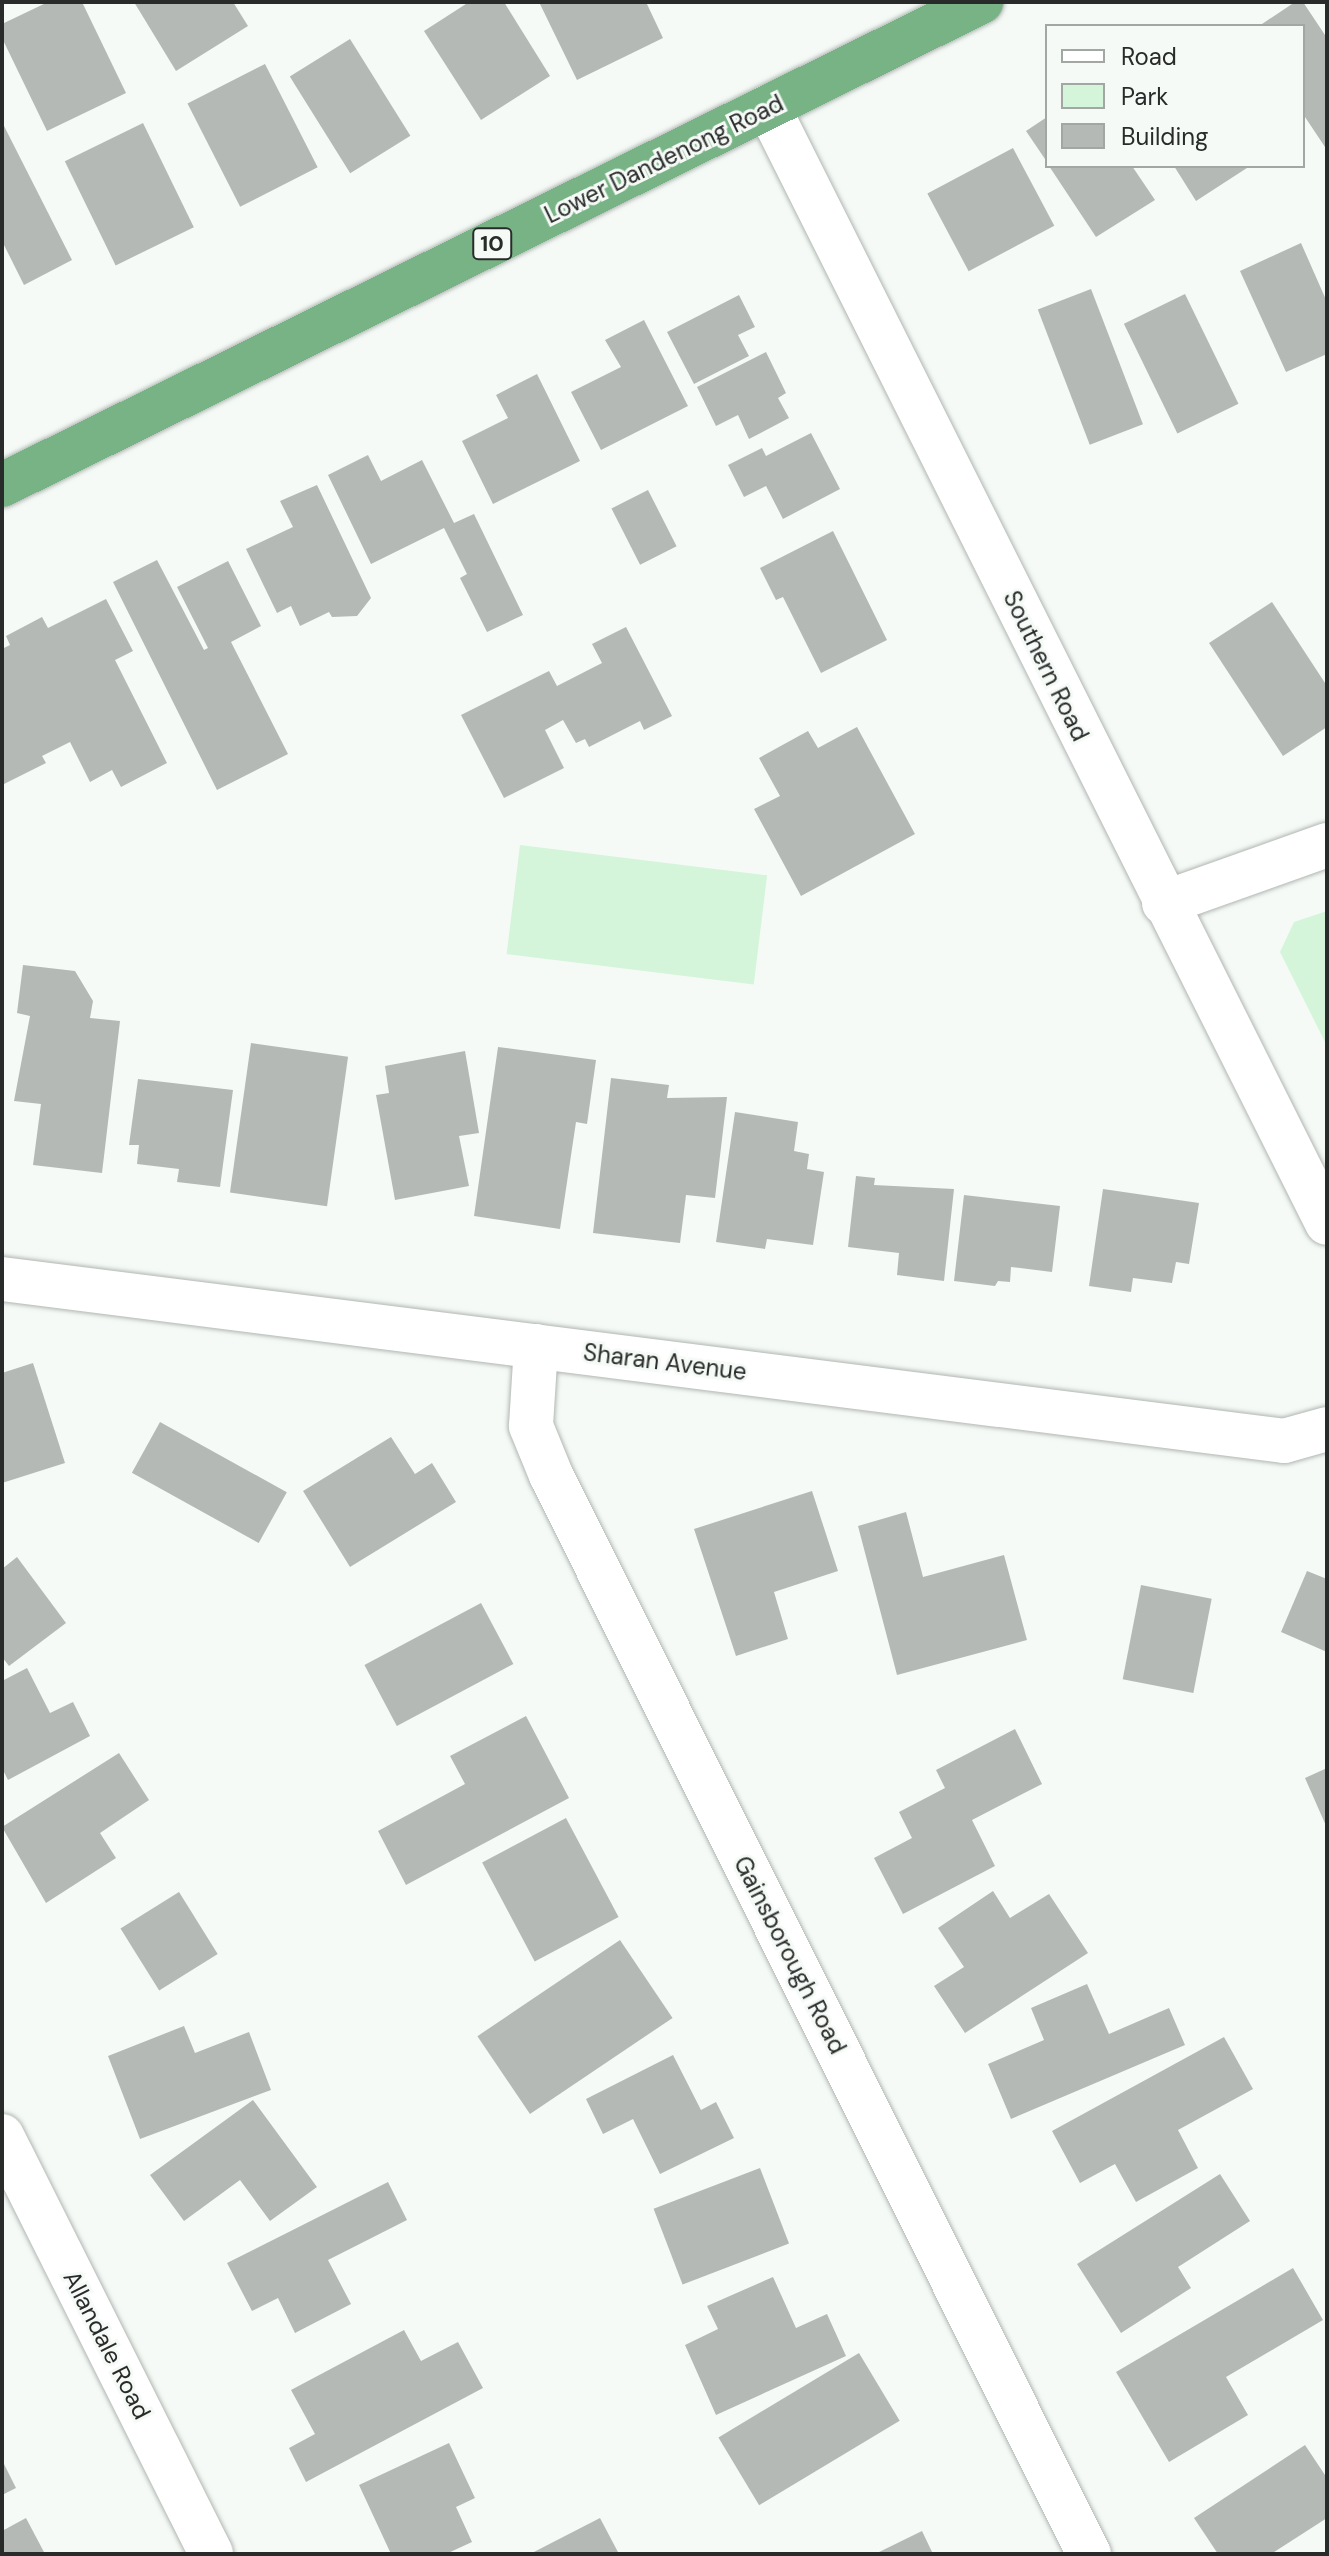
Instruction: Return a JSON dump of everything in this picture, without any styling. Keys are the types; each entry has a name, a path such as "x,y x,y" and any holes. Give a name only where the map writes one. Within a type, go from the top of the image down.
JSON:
{"highway":[{"name":"Lower Dandenong Road","path":"2,485 981,2"}],"street":[{"name":"Southern Road","path":"768,107 1164,903 1327,1223"},
{"path":"1164,903 1327,845"},
{"name":"Sharan Avenue","path":"2,1279 1284,1441 1327,1429"},
{"name":"Gainsborough Road","path":"536,1346 531,1426 551,1475 1089,2554"},
{"name":"Allandale Road","path":"2,2136 211,2554"}],"green space":[{"path":"520,845 767,875 754,985 507,954"},
{"path":"1327,911 1327,1046 1280,952 1294,922"}],"building":[{"path":"48,2 82,2 126,93 47,131 2,38 2,24"},
{"path":"134,2 233,2 248,26 176,71"},
{"path":"469,2 504,2 550,76 481,120 424,31"},
{"path":"539,2 646,2 663,38 577,80"},
{"path":"1295,2 1303,2 1327,38 1327,150 1305,117 1305,24 1262,24"},
{"path":"350,39 410,136 350,173 290,77"},
{"path":"265,64 318,167 240,207 187,103"},
{"path":"1045,118 1045,159 1026,131"},
{"path":"2,122 72,260 24,285 2,241"},
{"path":"143,123 194,227 116,265 65,161"},
{"path":"1013,148 1054,226 969,271 927,194"},
{"path":"1050,168 1133,168 1155,200 1096,237"},
{"path":"1175,168 1247,168 1196,201"},
{"path":"1301,243 1327,302 1327,354 1286,372 1240,271"},
{"path":"1091,289 1143,424 1090,445 1038,309"},
{"path":"1185,294 1238,404 1177,433 1124,324"},
{"path":"739,295 755,327 738,335 749,356 694,384 667,332"},
{"path":"644,320 688,406 601,450 571,392 621,367 605,340"},
{"path":"766,352 786,393 778,398 789,418 749,439 738,415 716,426 697,387"},
{"path":"537,374 580,461 493,504 462,441 508,418 496,395"},
{"path":"811,433 840,489 783,519 766,486 744,497 728,465 762,448 766,456"},
{"path":"368,455 381,481 422,460 454,523 474,514 523,615 487,632 460,578 467,574 444,528 371,564 328,475"},
{"path":"317,485 371,598 357,616 332,617 329,612 300,626 291,606 277,613 246,549 293,527 280,501"},
{"path":"648,490 677,546 640,565 611,509"},
{"path":"833,531 887,640 821,673 783,597 776,600 760,568"},
{"path":"157,560 204,650 208,648 177,587 228,561 261,626 231,642 288,754 217,790 113,582"},
{"path":"106,599 133,651 115,660 167,763 121,787 112,770 90,782 70,742 42,756 46,763 2,785 2,649 10,645 6,636 42,617 48,628"},
{"path":"1272,602 1327,686 1327,727 1283,756 1209,643"},
{"path":"626,627 672,716 644,730 640,721 589,747 585,739 576,743 563,720 545,730 564,768 504,798 461,715 549,671 557,686 602,663 592,644"},
{"path":"857,727 915,834 801,896 754,809 780,796 759,758 808,731 818,748"},
{"path":"23,965 75,971 93,1001 90,1018 120,1021 102,1173 33,1165 41,1104 14,1101 30,1016 17,1013"},
{"path":"251,1043 348,1057 327,1206 230,1193"},
{"path":"498,1047 596,1060 587,1124 576,1122 560,1229 474,1216"},
{"path":"465,1051 479,1133 459,1136 469,1186 395,1200 376,1095 389,1093 385,1066"},
{"path":"611,1078 669,1085 667,1098 727,1097 715,1198 686,1195 680,1243 593,1233"},
{"path":"138,1079 233,1090 220,1187 177,1182 179,1169 137,1164 139,1145 129,1145"},
{"path":"735,1112 798,1122 794,1151 809,1154 807,1169 824,1172 813,1245 767,1239 765,1249 716,1242"},
{"path":"856,1176 875,1178 874,1185 954,1189 944,1281 897,1275 899,1253 848,1247"},
{"path":"1103,1189 1199,1203 1189,1264 1176,1262 1172,1283 1133,1278 1131,1292 1089,1286"},
{"path":"964,1195 1060,1206 1052,1272 1011,1267 1010,1282 998,1281 995,1286 954,1281"},
{"path":"33,1363 65,1463 2,1483 2,1373"},
{"path":"160,1422 287,1492 259,1543 132,1473"},
{"path":"391,1437 415,1474 432,1463 456,1502 350,1567 303,1491"},
{"path":"812,1491 838,1571 774,1592 788,1639 736,1656 694,1529"},
{"path":"906,1512 923,1577 1004,1555 1027,1640 897,1675 858,1526"},
{"path":"17,1557 66,1623 9,1666 2,1657 2,1569"},
{"path":"1307,1571 1327,1579 1327,1652 1281,1632"},
{"path":"1141,1585 1212,1599 1193,1693 1123,1679"},
{"path":"481,1603 513,1664 397,1726 364,1665"},
{"path":"27,1668 50,1713 73,1702 90,1736 8,1780 2,1768 2,1681"},
{"path":"526,1716 569,1798 406,1885 378,1831 465,1784 450,1756"},
{"path":"1015,1729 1042,1784 972,1820 995,1866 903,1914 874,1858 912,1838 899,1812 945,1788 936,1770"},
{"path":"119,1753 149,1800 100,1833 116,1858 46,1903 2,1827"},
{"path":"1327,1768 1327,1828 1305,1778"},
{"path":"566,1818 619,1917 535,1961 482,1863"},
{"path":"993,1891 1010,1918 1049,1894 1088,1953 965,2033 934,1986 964,1967 938,1928"},
{"path":"179,1892 218,1954 159,1990 120,1929"},
{"path":"620,1940 673,2018 530,2114 477,2036"},
{"path":"1087,1984 1109,2034 1169,2008 1185,2045 1011,2119 988,2064 1044,2040 1031,2008"},
{"path":"184,2026 195,2053 249,2032 271,2090 140,2139 108,2056"},
{"path":"1224,2037 1253,2089 1178,2130 1198,2168 1136,2202 1115,2164 1080,2183 1052,2131"},
{"path":"673,2055 701,2110 716,2102 734,2138 660,2174 633,2119 603,2134 586,2099"},
{"path":"253,2100 317,2187 270,2221 240,2180 184,2221 150,2175"},
{"path":"760,2168 789,2244 683,2284 654,2209"},
{"path":"1220,2174 1250,2221 1178,2267 1191,2288 1121,2333 1077,2264"},
{"path":"388,2182 407,2220 328,2260 351,2304 295,2333 278,2298 252,2311 227,2263"},
{"path":"1293,2268 1323,2320 1226,2377 1248,2415 1169,2462 1116,2372"},
{"path":"773,2277 796,2328 827,2314 846,2356 716,2415 685,2345 718,2329 707,2306"},
{"path":"404,2330 421,2361 458,2342 483,2388 306,2482 289,2448 315,2434 291,2390"},
{"path":"859,2353 900,2421 759,2505 718,2437"},
{"path":"449,2443 475,2498 456,2507 472,2542 446,2554 391,2554 359,2485"},
{"path":"1305,2445 1327,2478 1327,2518 1271,2554 1218,2554 1194,2518"},
{"path":"2,2460 16,2488 2,2495"},
{"path":"26,2518 45,2554 2,2554 2,2531"},
{"path":"600,2518 619,2554 530,2554"},
{"path":"922,2531 933,2554 875,2554"}]}
